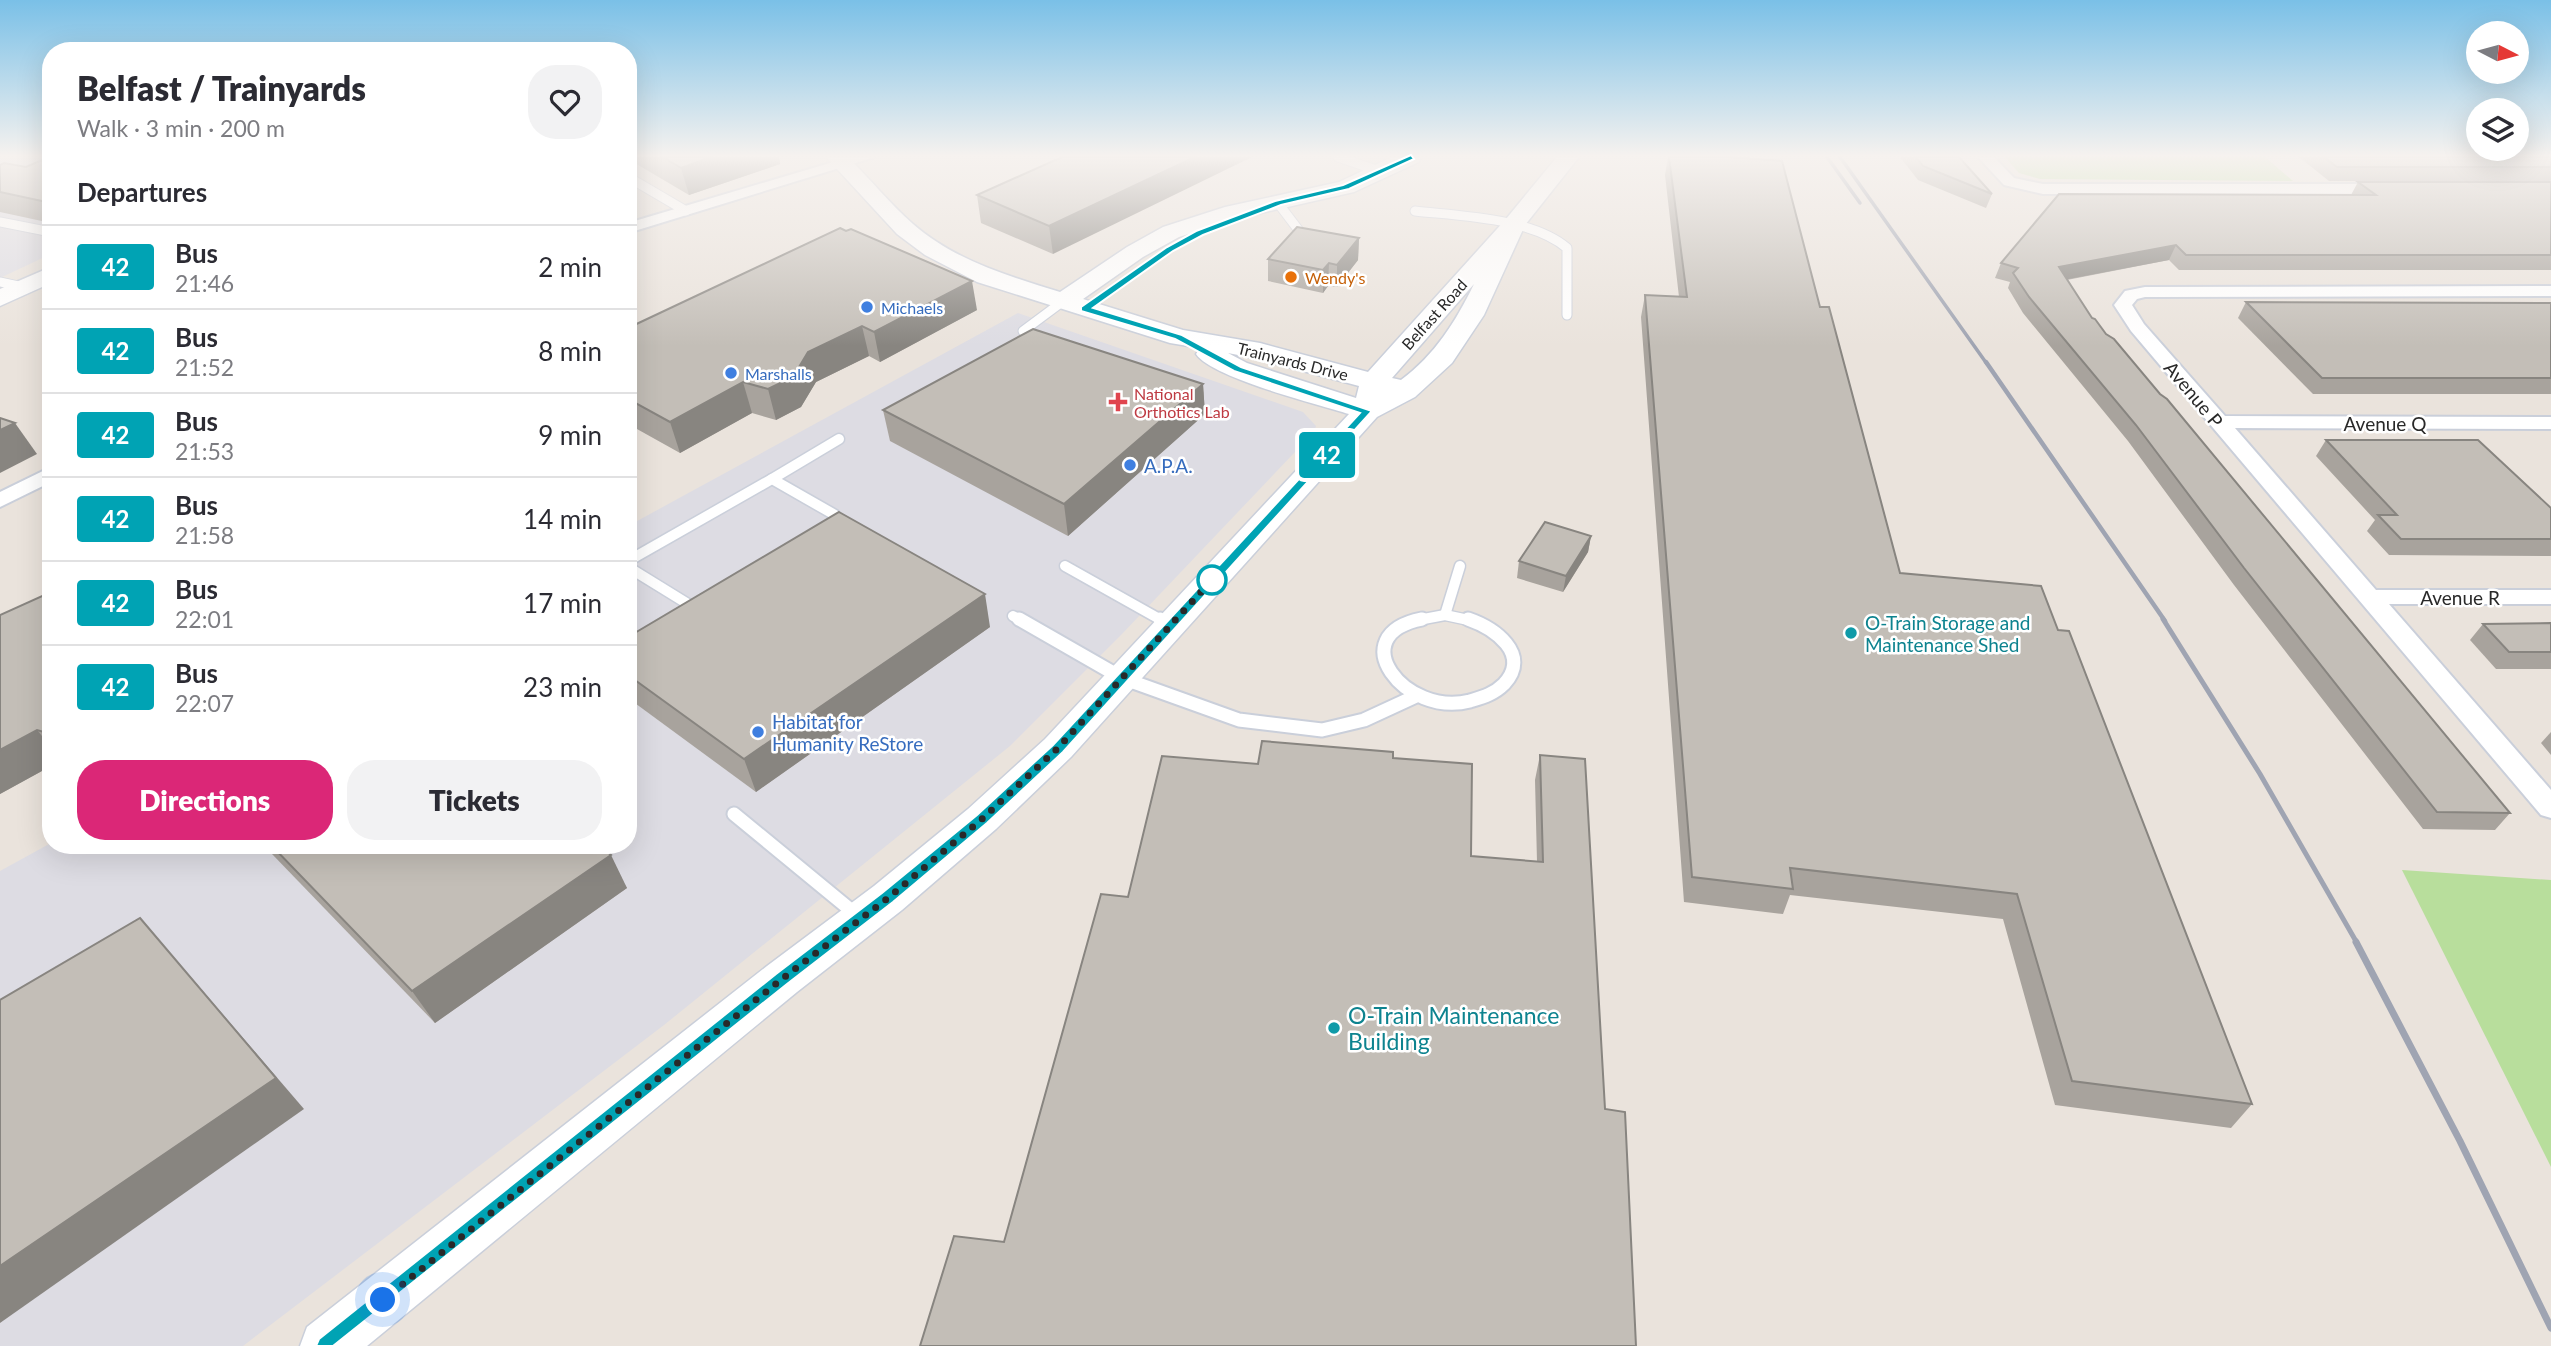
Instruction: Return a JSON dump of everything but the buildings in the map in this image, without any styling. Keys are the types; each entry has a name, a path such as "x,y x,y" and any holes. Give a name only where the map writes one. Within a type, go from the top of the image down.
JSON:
{"street":[{"path":"637,225 656,220"},
{"name":"Trainyards Drive","path":"896,220 933,250 986,277 1179,337 1237,369 1370,397"},
{"path":"1074,305 1185,240 1236,220"},
{"name":"Belfast Road","path":"326,1346 982,819 1058,748 1171,625 1370,397 1517,220"},
{"name":"Belfast Road","path":"1370,397 1406,390 1437,364 1454,344 1466,325 1514,224"},
{"path":"0,298 33,280"},
{"name":"Avenue P","path":"2551,291 2156,291 2129,296 2123,305 2130,318 2218,422 2551,808"},
{"name":"Avenue Q","path":"2218,422 2551,424"},
{"path":"0,501 42,480"},
{"name":"Avenue R","path":"2368,597 2551,597"}],"lane":[{"path":"1291,220 1300,232"},
{"path":"1482,220 1514,224 1564,243 1568,254 1567,315"},
{"path":"0,222 42,230"},
{"path":"1023,331 1074,305"},
{"path":"637,556 839,439"},
{"path":"772,480 835,515"},
{"path":"1065,566 1171,625"},
{"path":"1445,615 1460,566"},
{"path":"637,573 688,604"},
{"path":"1445,615 1469,619 1491,628 1509,648 1513,660 1512,671 1497,691 1468,702 1441,702 1416,696 1402,688 1385,667 1384,644 1401,626 1414,619 1445,615"},
{"path":"1013,616 1122,678 1239,720 1322,730 1364,720 1416,696"},
{"path":"734,814 860,918"}],"shaded area":[{"path":"0,220 42,220 42,258 0,278"},
{"path":"1018,313 1303,412 1316,426 1314,432 1122,634 1010,746 664,1025 243,1346 0,1346 0,871 42,848 42,854 637,854 637,521"}],"green space":[{"path":"2402,870 2551,880 2551,1167"}],"railway":[{"path":"1885,220 1987,364"},
{"path":"1986,362 2165,621"},
{"path":"2163,619 2260,774 2357,943"},
{"path":"2356,942 2460,1141 2551,1328"}],"bus line":[{"name":"42","path":"326,1346 782,979 888,898 982,819 1058,748 1367,411 1237,369 1179,337 1085,309 1170,249 1199,233 1234,220"}],"place":[{"name":"Wendy's","path":"1291,277"},
{"name":"Michaels","path":"867,307"},
{"name":"Marshalls","path":"731,373"},
{"name":"National Orthotics Lab","path":"1118,402"},
{"name":"A.P.A.","path":"1130,465"},
{"name":"O-Train Storage and Maintenance Shed","path":"1851,633"},
{"name":"Habitat for Humanity ReStore","path":"758,732"},
{"name":"O-Train Maintenance Building","path":"1334,1028"}],"route":[{"path":"383,1300 782,979 888,898 982,819 1058,748 1212,580"}]}
